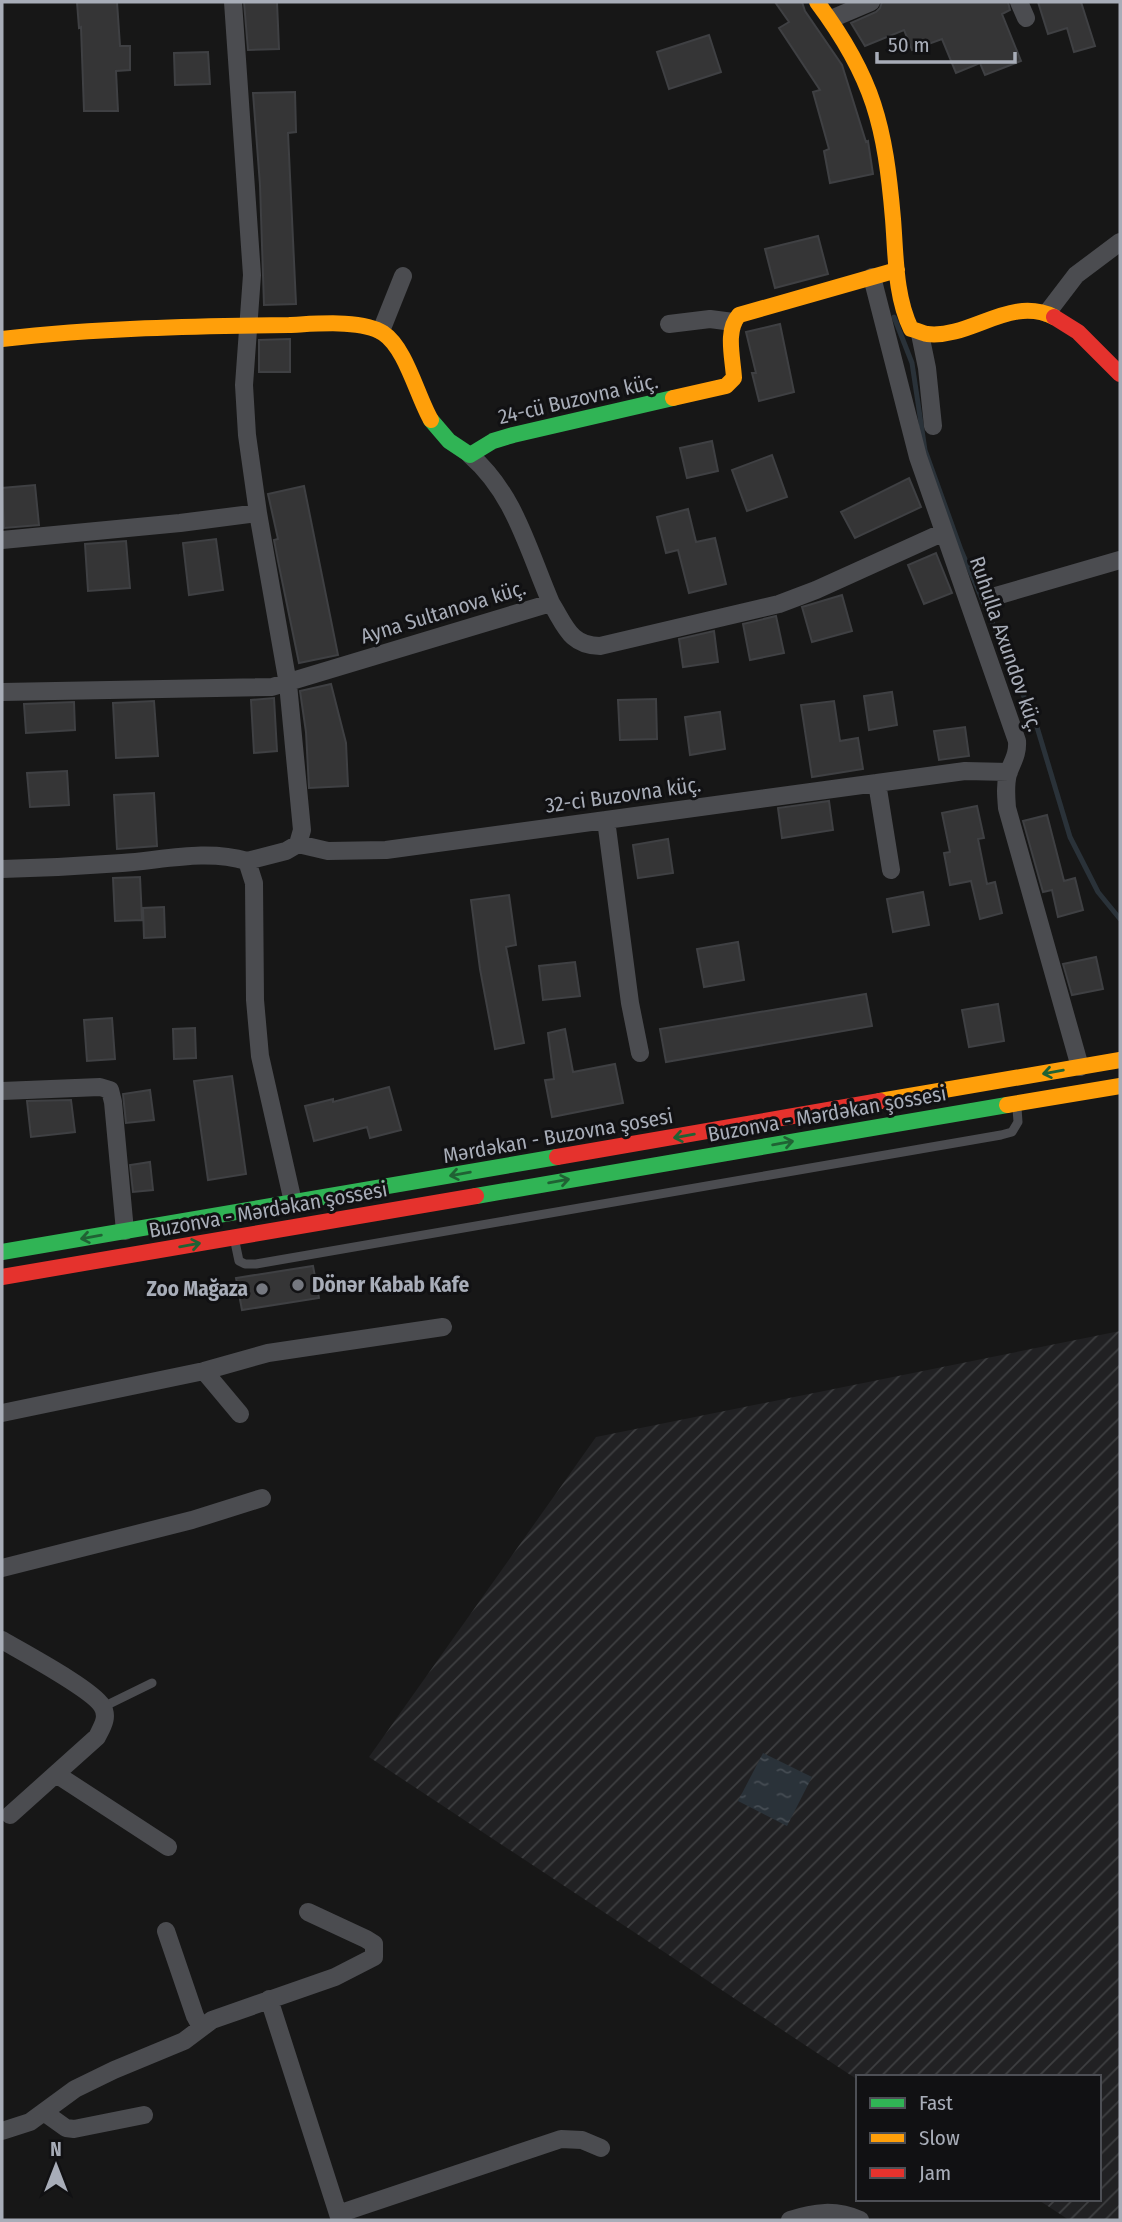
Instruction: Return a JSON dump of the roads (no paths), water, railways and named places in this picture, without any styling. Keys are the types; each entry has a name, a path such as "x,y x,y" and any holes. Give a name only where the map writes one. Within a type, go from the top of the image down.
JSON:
{"main road":[{"path":"817,2 831,19 866,76 882,126 889,171 897,270 906,321 911,329 920,334 940,334 986,318 1018,312 1047,313 1072,329 1120,374"},
{"path":"733,322 739,315 762,307 897,270"},
{"name":"24-cü Buzovna küç.","path":"470,455 493,441 513,435 726,386 734,378 731,332 733,322"},
{"path":"2,339 47,334 250,325 345,324 381,331 394,342 402,356 430,418 449,441 470,455"},
{"name":"Mərdəkan - Buzovna şosesi","path":"2,1252 1120,1060"},
{"name":"Buzonva - Mərdəkan şossesi","path":"2,1277 234,1237 693,1174 896,1139 1016,1103 1120,1086"}],"street":[{"path":"233,2 252,275 244,385 247,435 288,684 302,830 298,844"},
{"path":"831,19 871,2"},
{"path":"1047,313 1076,275 1120,242"},
{"path":"381,331 403,276"},
{"name":"Ruhulla Axundov küç.","path":"872,277 918,457 1017,741 1018,752 1005,790 1007,808 1080,1067"},
{"path":"669,324 710,319 733,322"},
{"path":"920,334 928,368 933,426"},
{"path":"470,455 496,481 506,498 551,603"},
{"path":"2,540 258,513"},
{"name":"Ayna Sultanova küç.","path":"2,692 249,690 288,684 551,603 574,639 585,646 600,646 779,604 944,532"},
{"path":"996,596 1120,560"},
{"name":"32-ci Buzovna küç.","path":"2,869 123,863 206,855 229,855 247,861 298,844 328,850 386,850 965,771 1009,772"},
{"path":"877,783 891,870"},
{"path":"606,820 630,1003 640,1053"},
{"path":"247,861 254,883 255,999 260,1056 293,1202"},
{"path":"2,1091 100,1087 110,1090 125,1231"},
{"path":"2,1413 204,1371 268,1353 443,1327"},
{"path":"204,1371 240,1414"},
{"path":"2,1568 192,1520 262,1498"},
{"path":"2,1640 86,1690 103,1707 104,1725 97,1737 9,1815"},
{"path":"56,1774 168,1847"},
{"path":"2,2131 30,2122 75,2089 114,2070 173,2047 223,2015 335,1977 374,1957 374,1944 308,1912"},
{"path":"166,1931 201,2027"},
{"path":"269,1999 339,2217 561,2139 582,2140 601,2148"},
{"path":"45,2113 66,2127 74,2129 144,2115"},
{"path":"790,2220 820,2212 848,2214 860,2220"}],"lane":[{"path":"234,1237 239,1261 256,1264 693,1174 896,1139 1012,1132 1018,1122 1016,1103"},
{"path":"103,1707 152,1683"}],"water":[{"path":"763,1753 812,1777 787,1826 738,1801"}],"waterway":[{"path":"894,317 912,363 925,450 961,550 1037,727 1070,837 1098,892 1120,919"}],"place":[{"name":"Dönər Kabab Kafe","path":"298,1285"},
{"name":"Zoo Mağaza","path":"262,1289"}]}
